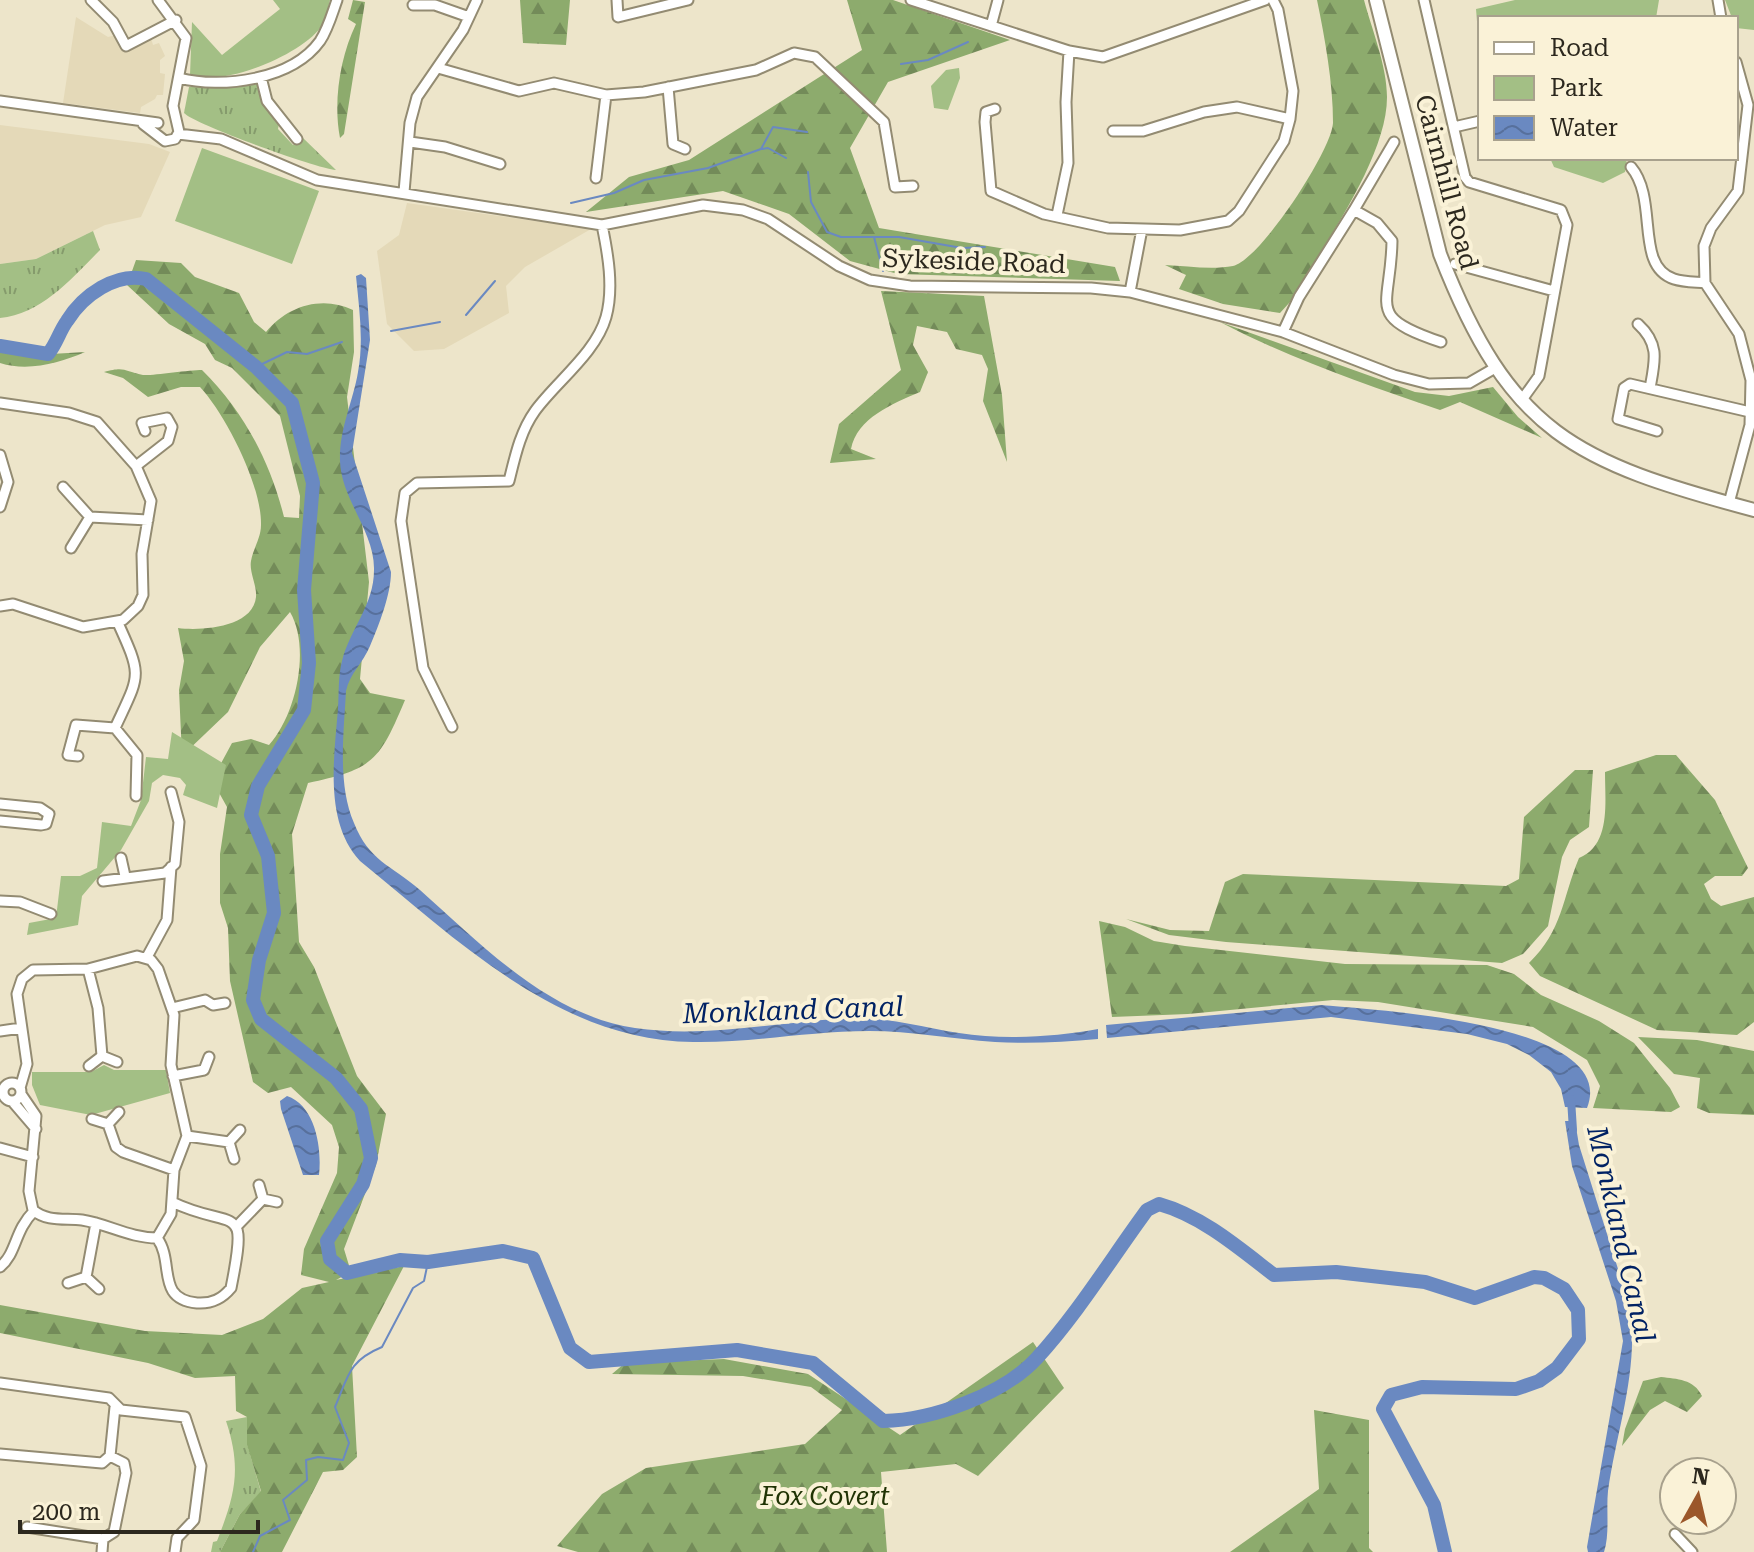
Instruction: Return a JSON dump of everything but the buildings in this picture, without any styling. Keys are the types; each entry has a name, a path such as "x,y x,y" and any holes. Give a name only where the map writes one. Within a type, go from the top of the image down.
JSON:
{"main road":[{"name":"Cairnhill Road","path":"1376,0 1440,254 1455,292 1495,368 1521,401 1558,435 1585,453 1628,473 1754,510"}],"street":[{"path":"91,0 113,22 126,46 176,20"},
{"path":"0,101 168,126 187,46 176,20 158,0"},
{"path":"179,78 202,84 261,77 305,55 319,43 337,0"},
{"path":"404,192 410,123 417,97 438,68 477,0"},
{"path":"617,0 618,17 687,0"},
{"path":"911,0 1069,51 1103,57 1265,0"},
{"path":"991,26 998,0"},
{"path":"995,109 986,112 985,122 991,191 1044,214 1108,228 1180,230 1228,221 1239,211 1284,141 1290,119 1293,91 1278,10 1273,0"},
{"path":"1424,0 1469,182 1561,210 1567,225 1539,376 1521,401"},
{"path":"1705,0 1718,1"},
{"path":"413,5 435,5 469,17"},
{"path":"1057,215 1068,163 1066,102 1069,51"},
{"path":"438,68 519,91 554,83 606,95 756,70 794,53 815,57 884,122 895,187 913,186"},
{"path":"1729,503 1743,453 1750,412 1751,380 1739,334 1705,283 1704,246 1711,228 1738,191 1748,105 1738,69"},
{"path":"261,77 267,101 297,139"},
{"path":"668,87 673,144 685,149"},
{"path":"596,178 606,95"},
{"path":"1738,105 1748,105"},
{"path":"1113,131 1143,131 1204,112 1237,107 1290,119"},
{"path":"1454,127 1478,121"},
{"name":"Sykeside Road","path":"168,126 221,139 317,180 602,225 674,209 717,206 743,210 768,219 839,266 870,280 910,286 1091,288 1130,292 1283,332 1394,375 1429,384 1469,383 1495,368"},
{"path":"410,142 445,147 500,164"},
{"path":"1283,332 1299,297 1394,142"},
{"path":"1631,167 1647,196 1651,255 1660,271 1673,279 1705,283"},
{"path":"1354,210 1377,223 1392,241 1391,271 1385,296 1392,321 1404,330 1441,342"},
{"path":"452,727 423,668 401,521 405,493 417,483 509,481 521,435 533,413 591,344 606,318 610,267 602,225"},
{"path":"1130,292 1142,229"},
{"path":"1455,264 1554,291"},
{"path":"1638,324 1649,334 1656,352 1650,388"},
{"path":"1657,431 1618,419 1624,388 1630,384 1750,412"},
{"path":"0,404 69,413 97,422 136,466 151,501 142,554 143,595 138,606 118,623 83,627 13,604 0,606"},
{"path":"136,466 168,441 172,427 167,418 161,416 142,423 145,431"},
{"path":"1743,453 1754,456"},
{"path":"0,455 8,482 0,507"},
{"path":"63,487 90,517 148,520"},
{"path":"71,548 90,517"},
{"path":"115,728 133,688 138,668 118,623"},
{"path":"78,756 68,755 72,728 80,723 115,728 137,755 136,796"},
{"path":"103,881 165,873 175,864 179,822 171,792"},
{"path":"0,804 40,808 49,814 46,824 41,825 0,821"},
{"path":"121,858 125,876"},
{"path":"147,957 167,920 171,867"},
{"path":"0,901 20,902 51,914"},
{"path":"137,956 147,957 158,969 172,1008 173,1076 187,1136 174,1170 171,1214 157,1238 138,1238 96,1223 45,1218 34,1211 29,1198 36,1129 16,1092 27,1059 17,989 33,970 88,969 137,956"},
{"path":"88,969 98,1008 102,1056"},
{"path":"172,1008 205,1000 213,1005 225,1003"},
{"path":"0,1031 21,1028"},
{"path":"102,1056 117,1062"},
{"path":"89,1066 102,1056"},
{"path":"173,1076 204,1070 209,1057"},
{"path":"2,1093 16,1092"},
{"path":"108,1124 119,1112"},
{"path":"92,1119 108,1124"},
{"path":"108,1124 116,1147 123,1152 174,1170"},
{"path":"229,1142 240,1130"},
{"path":"187,1136 229,1142"},
{"path":"229,1142 234,1159"},
{"path":"0,1148 33,1157"},
{"path":"259,1185 263,1199"},
{"path":"236,1227 263,1199"},
{"path":"263,1199 277,1202"},
{"path":"157,1238 161,1244 168,1287 173,1293 192,1302 212,1302 231,1288 241,1239 236,1227 225,1216 172,1202"},
{"path":"0,1267 12,1251 18,1229 34,1211"},
{"path":"86,1277 96,1223"},
{"path":"68,1283 86,1277"},
{"path":"86,1277 99,1289"},
{"path":"0,1383 109,1398 115,1407 110,1456 102,1463 0,1454"},
{"path":"115,1407 185,1417 201,1466 194,1520 177,1538 175,1552"},
{"path":"27,1527 103,1539 114,1532 126,1473 124,1463 110,1456"},
{"path":"1677,1536 1692,1552"},
{"path":"102,1552 103,1539"}],"shaded area":[{"path":"76,17 108,37 117,35 125,49 151,38 153,45 159,43 165,56 160,60 160,73 165,74 163,95 157,95 141,107 140,113 63,103"},
{"path":"0,125 149,144 170,152 141,217 105,225 36,259 0,264"},
{"path":"407,203 591,229 525,267 506,286 509,313 444,349 414,351 387,324 377,251 399,235"}],"green space":[{"path":"273,0 330,0 323,24 299,46 281,57 262,66 222,77 190,75 192,22 222,55 280,9"},
{"path":"353,0 365,2 344,134 340,138 339,80 356,24 348,19"},
{"path":"520,0 570,0 566,45 523,43"},
{"path":"847,0 893,0 1010,40 888,82 850,148 879,228 1115,267 1120,281 898,274 850,261 789,214 723,191 586,212 629,177 689,160 862,50"},
{"path":"1317,0 1364,0 1385,73 1387,97 1384,121 1365,175 1335,229 1280,313 1223,304 1179,289 1186,275 1165,265 1225,267 1245,259 1260,245 1293,202 1321,156 1330,137 1333,108"},
{"path":"1515,0 1659,0 1656,16 1478,16 1478,34 1476,9"},
{"path":"1725,0 1754,0 1754,30 1738,28 1738,16 1731,16"},
{"path":"959,68 960,78 948,110 934,108 931,86 946,70"},
{"path":"255,80 259,82 264,106 279,124 278,129 293,145 302,137 336,170 257,145 184,113 189,87 234,85"},
{"path":"202,148 319,191 292,264 175,221"},
{"path":"1551,160 1627,160 1625,172 1603,183 1554,167"},
{"path":"93,231 100,250 67,283 29,310 0,318 0,264 36,259"},
{"path":"136,260 181,263 195,277 239,293 254,322 266,332 284,315 306,306 329,303 353,310 354,352 347,397 369,582 360,679 370,693 405,700 388,737 371,760 347,773 308,783 292,834 299,942 314,967 357,1076 386,1114 376,1165 344,1249 351,1272 336,1280 404,1266 352,1366 357,1457 343,1470 323,1472 282,1552 220,1552 240,1514 261,1491 247,1445 247,1417 236,1411 235,1376 195,1378 148,1363 0,1333 0,1305 145,1331 222,1335 263,1319 302,1288 329,1282 301,1275 304,1249 337,1173 339,1147 332,1125 291,1087 268,1093 253,1082 230,981 228,928 220,903 220,854 227,807 212,780 232,743 251,739 269,745 279,732 298,681 300,662 296,627 290,612 260,647 228,712 182,756 179,690 184,661 178,628 224,625 246,615 253,607 256,592 251,565 261,530 260,509 241,452 221,415 200,387 181,387 148,397 123,378 104,372 121,369 147,375 202,370 230,402 253,438 271,476 284,517 299,518 300,496 280,416 232,368 215,360 205,344 169,324 127,285"},
{"path":"881,291 984,296 1002,395 1007,462 983,401 988,369 982,355 956,349 947,332 917,326 913,345 928,372 920,392 877,413 860,429 851,449 876,459 830,463 839,424 901,370"},
{"path":"1220,322 1415,392 1449,396 1493,387 1518,417 1542,438 1460,402 1440,410 1356,380 1274,348"},
{"path":"0,349 34,355 85,352 55,363 22,367 0,363"},
{"path":"172,732 226,765 217,808 183,795 186,785 180,778 163,775 152,783 149,801 121,850 82,896 78,925 27,935 29,923 56,918 61,876 80,876 97,868 102,822 131,826 141,800 146,757 168,759"},
{"path":"1656,755 1676,755 1715,800 1748,868 1742,876 1715,876 1704,884 1711,899 1721,906 1754,897 1754,1022 1737,1035 1657,1030 1540,976 1529,963 1555,926 1579,858 1597,843 1601,833 1605,809 1605,772"},
{"path":"1575,770 1593,770 1589,827 1570,840 1562,857 1548,926 1523,954 1502,963 1226,942 1169,935 1126,919 1170,930 1209,931 1225,882 1243,874 1506,886 1519,879 1524,817"},
{"path":"1099,921 1125,927 1154,941 1185,946 1345,964 1487,965 1514,974 1541,995 1599,1021 1634,1043 1670,1088 1680,1107 1671,1112 1593,1108 1600,1086 1587,1060 1533,1027 1378,1002 1333,1000 1188,1014 1112,1017"},
{"path":"1638,1037 1697,1040 1754,1051 1754,1115 1709,1113 1697,1108 1700,1078 1674,1074"},
{"path":"104,1065 114,1070 166,1070 170,1093 91,1115 40,1105 32,1085 32,1072 91,1072"},
{"name":"Fox Covert","path":"1033,1342 1064,1388 978,1476 956,1464 881,1472 887,1552 578,1552 557,1546 602,1494 646,1468 805,1444 842,1410 811,1387 743,1376 612,1374 625,1363 724,1359 808,1374 900,1435"},
{"path":"1661,1377 1690,1383 1702,1396 1687,1412 1665,1401 1650,1410 1622,1446 1643,1381"},
{"path":"1314,1410 1369,1420 1369,1548 1373,1552 1230,1552 1319,1489"},
{"path":"247,1417 247,1444 261,1492 240,1514 220,1552 211,1552 228,1510 234,1482 234,1454 226,1421"}],"water":[{"path":"361,274 366,278 370,340 352,453 391,572 387,600 377,629 346,691 343,775 354,823 374,854 518,975 573,1009 603,1021 635,1028 691,1031 871,1018 959,1033 1011,1037 1098,1029 1098,1039 1008,1043 869,1031 715,1042 644,1037 598,1024 555,1005 513,981 473,953 360,861 341,828 336,809 334,768 341,667 366,606 374,570 369,542 346,489 340,461 342,438 360,360 356,276"},
{"path":"1322,1005 1436,1017 1531,1039 1567,1056 1587,1079 1587,1108 1565,1107 1561,1089 1551,1072 1529,1055 1507,1044 1467,1034 1331,1017 1107,1038 1106,1025"},
{"path":"287,1096 297,1101 311,1119 318,1141 319,1175 303,1175 281,1109 280,1101"},
{"path":"1565,1121 1575,1121 1579,1145 1630,1307 1632,1354 1608,1491 1604,1552 1588,1552 1587,1547 1623,1341 1616,1301 1572,1166"}],"waterway":[{"path":"901,64 928,60 968,42"},
{"path":"571,203 614,193 644,180 708,168 761,149 773,127 807,132"},
{"path":"762,149 768,148 786,158"},
{"path":"808,172 811,202 827,232 841,237 899,237 962,248 985,247"},
{"path":"874,237 883,271"},
{"path":"0,346 48,354 74,311 91,294 112,282 146,279 256,367 292,403 313,483 304,590 309,663 304,710 258,786 251,815 268,856 274,913 259,960 253,1000 261,1019 336,1078 361,1109 371,1158 363,1184 327,1241 330,1259 347,1273 400,1260 428,1262 503,1251 533,1258 570,1348 589,1362 737,1350 813,1363 883,1421 923,1416 966,1403 1023,1371 1066,1323 1147,1210 1159,1204 1205,1225 1274,1275 1336,1272 1425,1282 1475,1298 1534,1277 1544,1278 1564,1289 1578,1310 1579,1339 1557,1368 1539,1381 1516,1389 1422,1387 1391,1395 1383,1409 1434,1505 1445,1552"},
{"path":"466,315 495,281"},
{"path":"391,331 440,322"},
{"path":"256,367 287,352 307,354 342,342"},
{"name":"Monkland Canal","path":"1571,1099 1573,1130"},
{"path":"253,1552 260,1536 290,1520 283,1500 307,1480 306,1460 318,1457 343,1460 349,1443 335,1407 347,1379 362,1358 382,1347 413,1288 424,1281 428,1262"}]}
